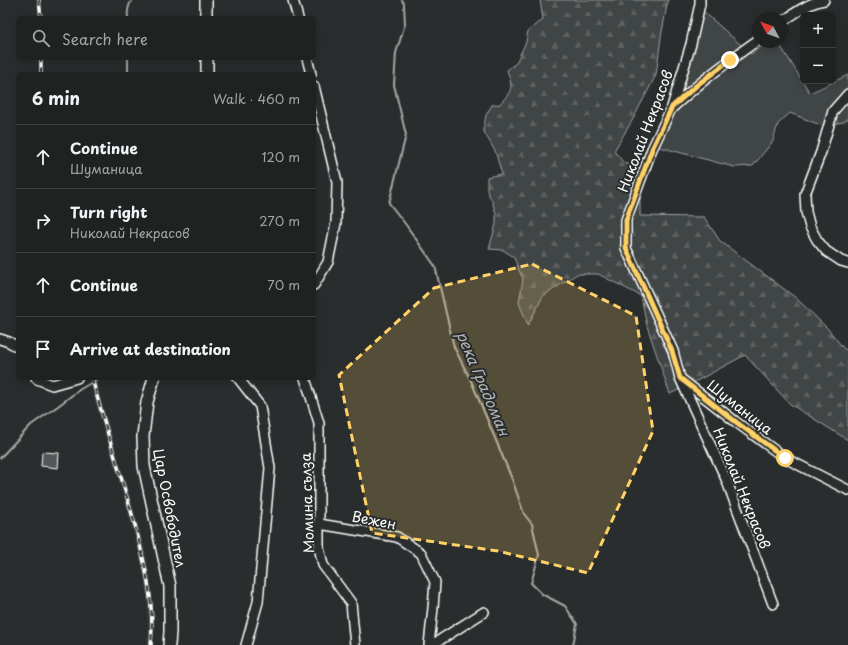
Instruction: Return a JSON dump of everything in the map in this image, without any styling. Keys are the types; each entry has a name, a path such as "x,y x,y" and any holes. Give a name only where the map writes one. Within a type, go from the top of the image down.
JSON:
{"street":[{"path":"206,0 206,16"},
{"path":"293,0 297,16"},
{"name":"Николай Некрасов","path":"700,0 691,44 672,107 652,149 626,220 626,248 672,351 680,378 726,479 773,604"},
{"path":"788,17 808,5 824,0"},
{"path":"672,107 697,85 752,44"},
{"path":"207,60 207,72"},
{"path":"308,60 310,72"},
{"path":"316,94 337,182 336,223 328,262 316,282"},
{"path":"848,94 833,111 821,152 805,194 808,220 817,240 826,251 841,261 848,263"},
{"path":"0,339 16,346"},
{"name":"Шуманица","path":"680,378 785,458 848,490"},
{"path":"40,380 52,385 70,380"},
{"name":"Цар Освободител","path":"153,380 147,402 142,436 144,466 170,586 169,645"},
{"path":"240,380 260,406 270,468 258,602 246,645"},
{"name":"Момина сълза","path":"306,380 319,423 319,547 324,565 351,603 355,645"},
{"name":"Вежен","path":"319,524 398,537 421,553 435,582 429,645"},
{"path":"432,645 484,612"}],"highlighted area":[{"path":"532,264 636,316 653,431 588,573 498,551 372,533 339,375 434,288"}],"shaded area":[{"path":"89,380 96,380 144,545 151,582 154,622 153,645 148,645 147,597 143,571 125,501"}],"green space":[{"path":"540,0 668,0 656,75 614,151 624,163 648,170 640,193 640,216 704,217 720,241 796,298 828,329 844,349 848,350 848,440 790,404 745,355 670,394 647,326 641,296 598,274 577,274 543,296 528,325 519,303 523,279 514,257 503,250 489,249 496,224 496,213 487,191 487,177 502,174 495,151 483,130 486,115 492,105 500,104 510,92 511,85 507,70 516,63 526,42 528,31 543,20"},
{"path":"703,11 751,54 760,48 782,48 800,77 800,84 804,84 810,93 829,84 836,84 836,81 848,75 848,119 843,122 823,126 790,113 778,124 773,141 753,166 734,167 656,146"}],"building":[{"path":"42,452 59,453 58,468 41,466"}],"waterway":[{"path":"128,16 128,9 132,0"},
{"name":"река Градоман","path":"402,0 404,4 405,24 396,53 394,85 406,135 389,203 435,266 454,347 472,383 512,479 524,514 532,524 539,555 531,583 542,594 565,606 577,624 573,645"},
{"path":"128,60 128,72"},
{"path":"0,458 31,425 79,390 96,380"}],"railway":[{"path":"39,0 41,16"},
{"path":"41,60 41,72"},
{"path":"93,380 142,554 152,614 151,645"}],"route":[{"path":"730,60 697,85 672,107 652,149 626,220 626,248 672,351 680,378 785,458"}]}
